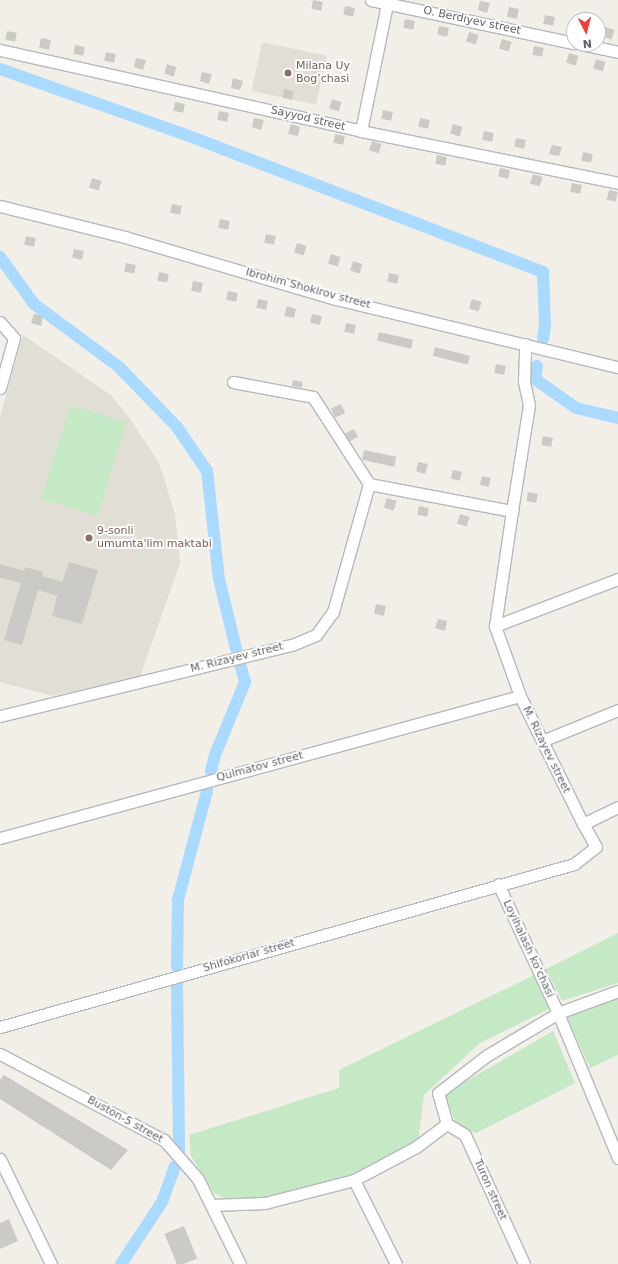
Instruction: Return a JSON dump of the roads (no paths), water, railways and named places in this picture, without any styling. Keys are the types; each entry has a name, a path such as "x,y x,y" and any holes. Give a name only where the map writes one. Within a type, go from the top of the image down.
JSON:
{"street":[{"name":"O. Berdiyev street","path":"371,0 388,2 566,40"},
{"path":"361,131 388,2"},
{"path":"606,49 618,52"},
{"name":"Sayyod street","path":"0,50 361,131 618,183"},
{"name":"Ibrohim Shokirov street","path":"0,206 125,237 336,299 618,367"},
{"path":"0,322 14,338 0,388"},
{"name":"M. Rizayev street","path":"498,884 574,864 596,847 583,824 520,696 495,626 529,405 524,381 525,344"},
{"path":"233,382 313,397 369,484 512,511"},
{"name":"M. Rizayev street","path":"0,716 292,645 316,635 333,612 369,484"},
{"path":"495,626 618,579"},
{"name":"Qulmatov street","path":"0,838 520,696"},
{"path":"542,740 618,710"},
{"path":"583,824 618,807"},
{"name":"Loyihalash ko'chasi","path":"498,884 558,1013 618,1158"},
{"name":"Shifokorlar street","path":"0,1027 498,884"},
{"path":"212,1205 265,1204 354,1180 416,1147 447,1124 438,1093 486,1056 558,1013 618,991"},
{"name":"Buston-5 street","path":"0,1054 164,1140 198,1179 240,1264"},
{"name":"Turon street","path":"447,1124 465,1135 524,1264"},
{"path":"0,1159 50,1264"},
{"path":"354,1180 396,1264"}],"waterway":[{"path":"0,69 181,133 543,272 545,325 543,339"},
{"path":"0,257 34,304 119,367 177,427 207,471 219,579 236,649"},
{"path":"537,366 535,379 576,408 618,418"},
{"path":"211,771 215,755 245,682 241,667"},
{"path":"177,967 178,900 207,791"},
{"path":"177,981 179,1155"},
{"path":"121,1264 162,1202 175,1166"}],"place":[{"name":"Milana Uy Bog’chasi","path":"288,73"},
{"name":"9-sonli umumta'lim maktabi","path":"89,538"}]}
